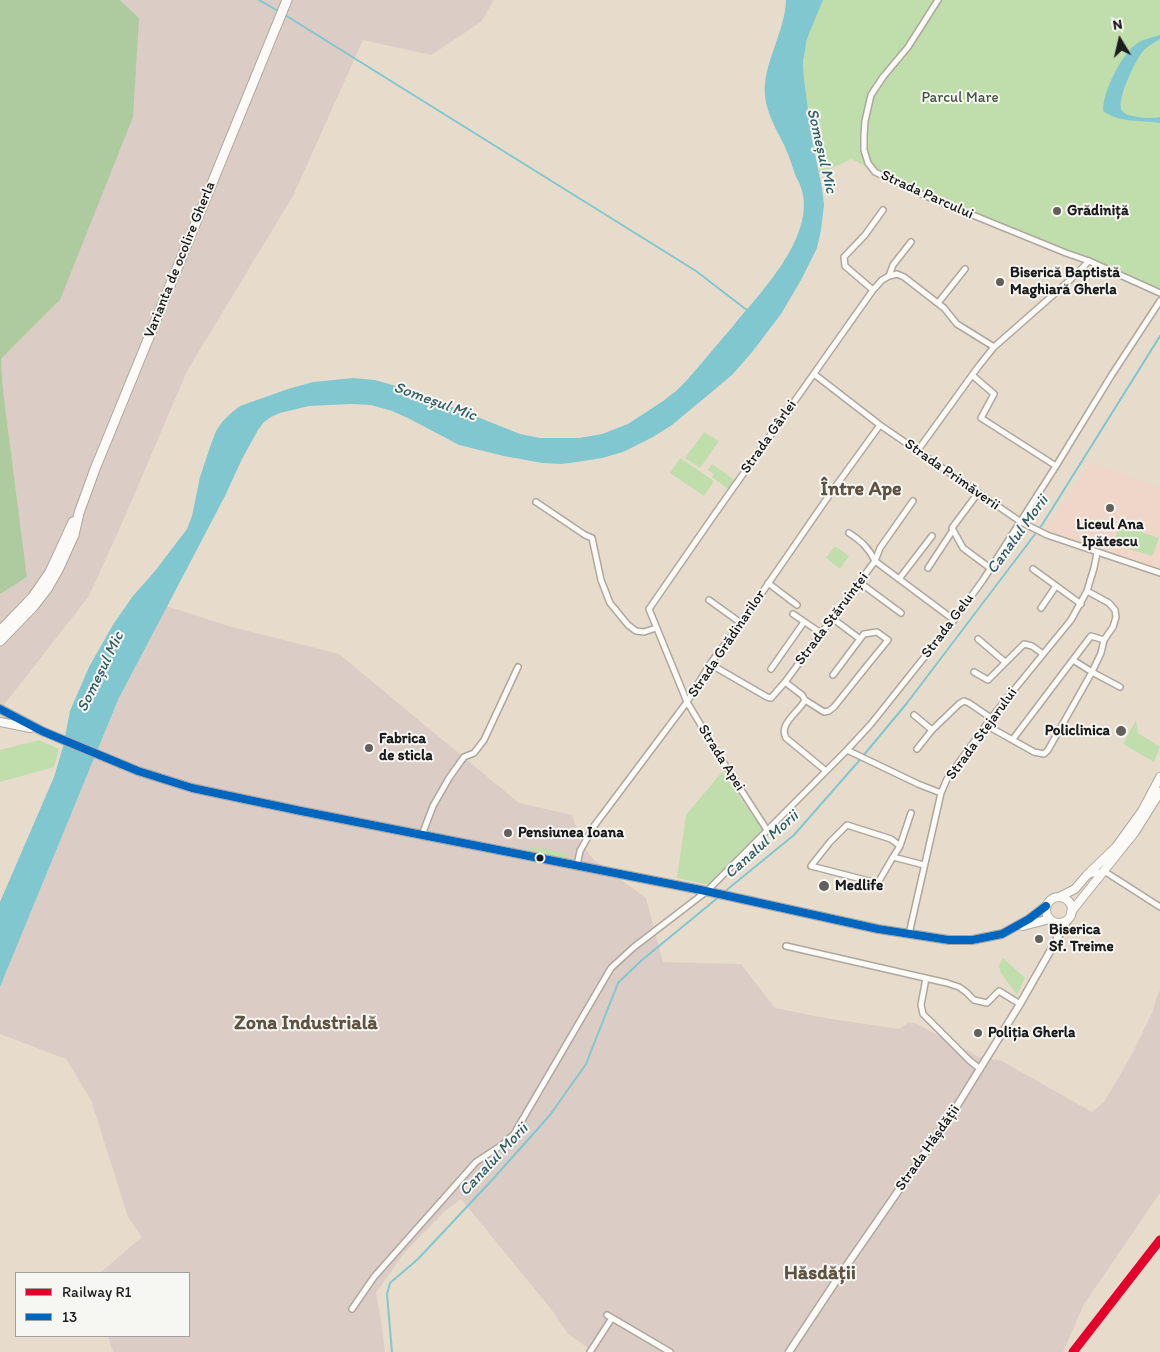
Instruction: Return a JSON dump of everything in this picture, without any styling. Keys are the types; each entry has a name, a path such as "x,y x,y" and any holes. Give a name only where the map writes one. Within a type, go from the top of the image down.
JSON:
{"highway":[{"name":"Varianta de ocolire Gherla","path":"0,631 32,598 50,572 78,513 98,460 286,4"},
{"name":"Varianta de ocolire Gherla","path":"0,641 33,607 59,568 74,535 78,513"}],"main road":[{"path":"0,709 42,731 138,771 192,788 253,802 711,892 878,929 949,940 972,940 1002,934 1038,913 1050,900 1075,889 1086,876 1111,856 1135,832 1160,792"},
{"path":"0,722 42,731"},
{"path":"1016,927 1053,921 1063,922 1070,915 1104,870 1116,847 1135,822 1160,777"},
{"path":"1060,897 1069,902 1070,915"},
{"path":"1046,906 1046,913 1053,921"}],"street":[{"name":"Strada Parcului","path":"938,0 908,47 883,77 871,96 864,135 864,150 868,163 875,172 921,194 1089,261 1160,293"},
{"path":"874,290 845,266 844,257 865,235 883,210"},
{"path":"889,276 894,265 911,242"},
{"path":"918,450 994,347 1089,261"},
{"path":"965,269 938,303 957,324 994,347"},
{"name":"Strada Gârlei","path":"649,610 689,550 882,280 897,274 904,277 938,303"},
{"name":"Strada Gelu","path":"352,1309 374,1277 476,1162 502,1145 514,1134 611,968 634,947 711,892 767,830 871,724 954,620 983,580 1160,301"},
{"name":"Strada Primăverii","path":"814,374 880,424 1021,522 1047,535 1160,573"},
{"path":"972,375 994,394 981,418 1056,466"},
{"name":"Strada Grădinarilor","path":"577,865 580,851 594,826 687,702 710,664 741,623 880,424"},
{"path":"928,568 953,530 952,528 978,493"},
{"path":"876,561 880,548 914,501"},
{"path":"536,502 592,538 601,580 610,603 628,624 636,631 644,632 656,628"},
{"path":"953,530 963,548 990,568"},
{"path":"849,533 860,540 876,561"},
{"path":"899,579 932,536"},
{"name":"Strada Stejarului","path":"909,934 941,793 947,779 991,718 1071,620 1087,591 1097,552"},
{"name":"Strada Stăruinței","path":"710,664 767,697 772,698 876,561 954,620"},
{"path":"1033,570 1080,604"},
{"path":"859,582 901,613"},
{"path":"768,583 797,604"},
{"path":"1041,608 1056,586"},
{"path":"986,725 1034,752 1044,754 1048,750 1092,672 1101,653 1104,640 1113,627 1116,617 1115,610 1109,603 1087,591"},
{"path":"709,600 741,623"},
{"name":"Strada Apei","path":"649,610 687,702 724,765 767,830"},
{"path":"793,614 821,633"},
{"path":"832,618 860,639"},
{"path":"771,669 804,622"},
{"path":"785,682 802,695 805,700 824,712 828,711 834,707 888,640 877,632 864,634 833,675"},
{"path":"1013,739 1091,636 1104,640"},
{"path":"978,639 1006,662"},
{"path":"974,672 988,680 1024,644 1032,646 1043,654"},
{"path":"1073,660 1120,687"},
{"path":"422,835 433,806 449,778 464,758 474,753 484,740 518,667"},
{"path":"805,700 784,727 783,733 786,738 826,771"},
{"path":"917,749 932,730 964,701 991,718"},
{"path":"914,715 932,730"},
{"path":"847,750 941,793"},
{"path":"900,846 891,839 847,825 830,842 811,866 877,883 900,846 911,813"},
{"path":"893,857 924,865"},
{"path":"1086,876 1104,870 1160,907"},
{"name":"Strada Hășdății","path":"790,1352 838,1278 955,1109 1020,1004 1070,915"},
{"path":"1053,921 1057,938"},
{"path":"786,946 959,987 977,1001 987,1003 999,991 1020,1004"},
{"path":"926,978 922,1005 923,1014 980,1069"},
{"path":"590,1352 610,1317 670,1352"}],"shaded area":[{"path":"120,0 494,0 481,22 431,55 363,40 293,196 187,371 89,596 0,710 0,594 27,576 3,390 1,359 60,300 139,18"},
{"name":"Liceul Ana Ipătescu","path":"1090,462 1160,487 1160,569 1045,530"},
{"path":"166,606 232,627 339,654 519,803 572,815 581,843 593,859 646,898 663,962 741,964 775,1008 825,1018 899,1029 909,1022 917,1024 979,1057 1002,1061 1092,1112 1104,1102 1131,1056 1152,1013 1160,990 1160,1193 1084,1304 1063,1352 594,1352 568,1334 551,1309 461,1199 445,1211 404,1253 376,1293 385,1352 113,1352 108,1337 190,1337 190,1272 101,1272 142,1237 128,1217 91,1100 66,1059 0,1034 0,987 118,700"}],"green space":[{"path":"0,0 120,0 139,18 133,117 60,300 1,359 3,390 27,577 0,594"},
{"name":"Parcul Mare","path":"823,0 1160,0 1160,289 931,196 851,159 820,174 812,140 803,62 807,39"},
{"path":"704,432 719,441 700,468 685,458"},
{"path":"680,458 714,481 704,496 670,473"},
{"path":"712,464 736,481 729,490 712,477 714,474 708,470"},
{"path":"1120,525 1159,538 1152,556 1113,544"},
{"path":"835,546 849,556 840,569 826,558"},
{"path":"1136,720 1138,733 1160,747 1154,762 1123,744"},
{"path":"39,740 59,749 54,767 0,782 0,750"},
{"path":"722,772 763,830 710,885 677,878 686,815"},
{"path":"533,847 566,853 569,859 528,852"},
{"path":"1003,958 1025,978 1017,995 1001,973 999,966"}],"water":[{"name":"Someșul Mic","path":"786,0 823,0 807,39 803,62 812,140 824,205 817,248 781,314 753,351 732,375 672,425 653,437 623,452 577,462 561,464 542,463 459,445 410,419 371,405 309,406 280,413 264,422 242,459 225,496 118,700 0,987 0,902 54,777 63,747 70,711 89,667 114,623 133,596 187,529 192,516 200,477 216,431 222,422 240,406 288,389 313,382 353,378 375,380 410,390 520,434 540,438 579,438 602,434 628,424 663,401 687,380 770,281 792,248 799,230 803,212 803,193 770,115 765,96 767,72 782,24"},
{"path":"1160,35 1160,39 1144,50 1136,62 1127,80 1121,99 1121,106 1122,111 1134,117 1160,117 1160,123 1116,118 1103,111 1106,94 1113,75 1129,51 1138,43"}],"waterway":[{"path":"259,0 278,11"},
{"path":"285,15 696,271 748,311"},
{"name":"Canalul Morii","path":"723,893 794,835 907,703 1042,525 1160,336"},
{"name":"Canalul Morii","path":"392,1352 387,1294 390,1283 418,1259 550,1115 586,1064 618,983 642,960 720,896"}],"railway":[{"path":"1073,1352 1160,1240"}],"rail line":[{"name":"R1","path":"1073,1352 1160,1240"}],"transit line":[{"name":"13","path":"0,709 42,731 138,771 192,788 701,890 878,929 949,940 972,940 1002,934 1029,919 1046,906"}],"place":[{"name":"Grădiniță","path":"1057,211"},
{"name":"Biserică Baptistă Maghiară Gherla","path":"1000,282"},
{"name":"Liceul Ana Ipătescu","path":"1110,508"},
{"name":"Policlinica","path":"1121,731"},
{"name":"Fabrica de sticla","path":"369,748"},
{"name":"Pensiunea Ioana","path":"508,833"},
{"name":"Medlife","path":"824,886"},
{"name":"Biserica Sf. Treime","path":"1039,939"},
{"name":"Poliția Gherla","path":"978,1033"}],"district":[{"name":"Între Ape","path":"861,490"},
{"name":"Zona Industrială","path":"306,1024"},
{"name":"Hăsdății","path":"820,1274"}]}
